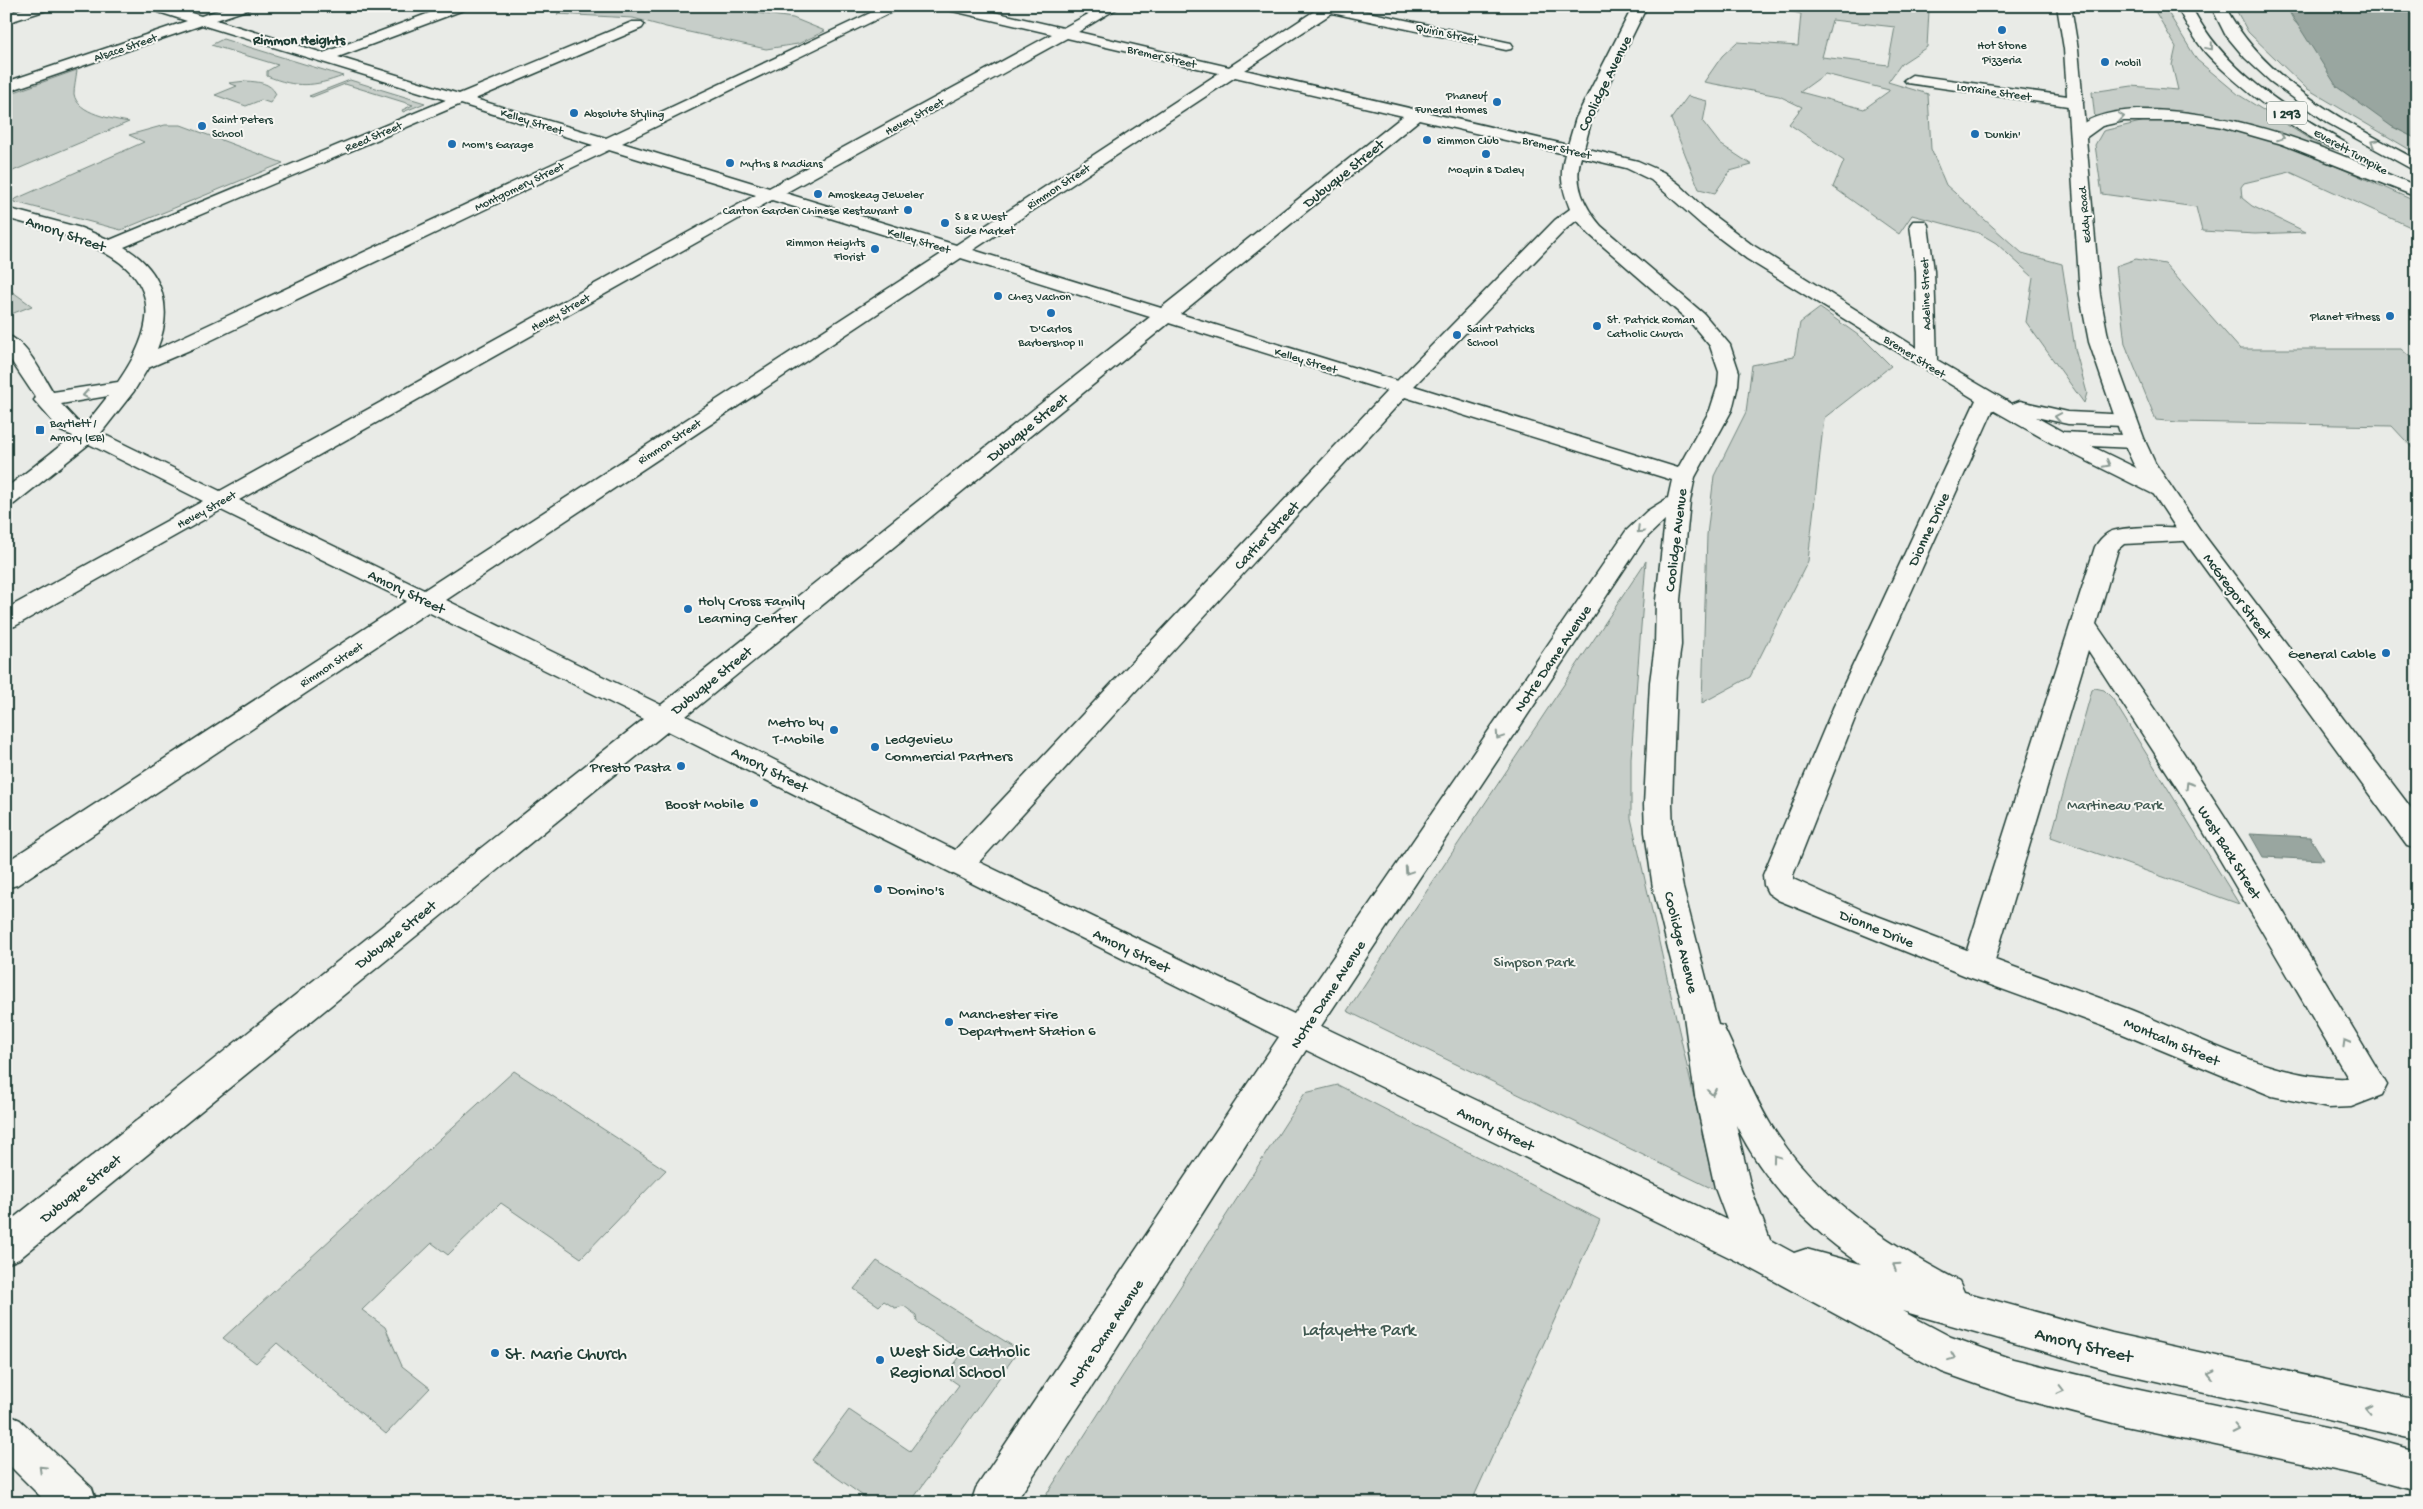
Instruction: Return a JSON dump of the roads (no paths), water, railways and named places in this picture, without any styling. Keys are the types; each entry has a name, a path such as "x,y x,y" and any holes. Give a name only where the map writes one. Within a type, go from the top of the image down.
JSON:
{"main road":[{"path":"6,19 46,6"},
{"name":"Kelley Street","path":"154,6 1401,389 1681,489"},
{"name":"Alsace Street","path":"6,87 244,6"},
{"path":"323,58 461,6"},
{"name":"Montgomery Street","path":"142,363 192,342 897,6"},
{"name":"Bremer Street","path":"949,6 1574,151 1621,163 1657,176 1722,232 1770,265 1927,363 2028,423 2160,489"},
{"name":"Hevey Street","path":"6,620 770,194 1114,6"},
{"name":"Coolidge Avenue","path":"1640,6 1593,98 1569,170 1571,189 1579,210 1616,249 1697,318 1720,345 1729,372 1728,385 1721,410 1681,489 1668,600 1668,646 1664,682 1658,805 1659,832 1668,888 1699,1009 1712,1096 1733,1188 1756,1252"},
{"name":"Eddy Road","path":"2064,6 2075,102 2090,294 2099,342 2124,420"},
{"name":"Everett Turnpike","path":"2184,6 2191,22 2211,49 2260,93 2334,142 2417,187"},
{"name":"Everett Turnpike","path":"2218,6 2230,29 2246,49 2296,94 2330,118 2417,167"},
{"name":"Quirin Street","path":"1331,7 1506,46"},
{"name":"Rimmon Street","path":"6,877 1331,7"},
{"name":"Reed Street","path":"108,247 637,25"},
{"name":"Lorraine Street","path":"1912,80 2075,102"},
{"name":"Dubuque Street","path":"6,1247 1416,114"},
{"path":"2078,136 2096,123 2125,116 2163,114 2206,118 2271,133 2417,192"},
{"name":"Cartier Street","path":"959,865 1401,389 1561,224 1579,210"},
{"name":"Amory Street","path":"6,213 62,229 108,247 135,265 154,290 156,301 155,324 149,347 142,363 126,387 87,435 665,717 959,865 1618,1187 1756,1252 1942,1353 2014,1378 2125,1406 2354,1454 2417,1471"},
{"name":"Adeline Street","path":"1919,225 1926,271 1927,363"},
{"path":"6,341 15,348 57,417 69,426 87,435 6,499"},
{"path":"45,400 126,387"},
{"name":"Bremer Street","path":"1987,400 2068,418 2124,420"},
{"name":"Dionne Drive","path":"1978,967 1789,892 1778,885 1778,875 1846,708 1987,400"},
{"name":"McGregor Street","path":"2124,420 2144,463 2192,535 2417,838"},
{"name":"Bremer Street","path":"2028,423 2067,437 2082,440 2134,441"},
{"name":"Notre Dame Avenue","path":"991,1503 1302,1032 1634,536 1681,489"},
{"path":"1978,967 2082,623 2107,547 2117,537 2156,534 2192,535"},
{"name":"West Back Street","path":"2082,623 2129,688 2267,911 2370,1086"},
{"name":"Montcalm Street","path":"1978,967 2117,1018 2272,1082 2328,1093 2351,1092 2370,1086"},
{"name":"Coolidge Avenue","path":"1699,1009 1760,1137 1810,1201 1857,1239 1914,1278 1956,1299 2051,1337"},
{"name":"Amory Street","path":"1756,1252 2051,1337 2417,1420"},
{"path":"6,1434 77,1503"},
{"name":"Amory Street","path":"2354,1454 2417,1475"}],"place":[{"name":"Hot Stone Pizzeria","path":"2002,30"},
{"name":"Mobil","path":"2105,62"},
{"name":"Phaneuf Funeral Homes","path":"1497,102"},
{"name":"Absolute Styling","path":"574,113"},
{"name":"Saint Peters School","path":"202,126"},
{"name":"Dunkin'","path":"1975,134"},
{"name":"Rimmon Club","path":"1427,140"},
{"name":"Mom's Garage","path":"452,144"},
{"name":"Moquin & Daley","path":"1486,154"},
{"name":"Myths & Madians","path":"730,163"},
{"name":"Amoskeag Jeweler","path":"818,194"},
{"name":"Canton Garden Chinese Restaurant","path":"908,210"},
{"name":"S & R West Side Market","path":"945,223"},
{"name":"Rimmon Heights Florist","path":"875,249"},
{"name":"Chez Vachon","path":"998,296"},
{"name":"D'Carlos Barbershop II","path":"1051,313"},
{"name":"Planet Fitness","path":"2390,316"},
{"name":"St. Patrick Roman Catholic Church","path":"1597,326"},
{"name":"Saint Patricks School","path":"1457,335"},
{"name":"Bartlett / Amory (EB)","path":"40,430"},
{"name":"Holy Cross Family Learning Center","path":"688,609"},
{"name":"General Cable","path":"2386,653"},
{"name":"Metro by T-Mobile","path":"834,730"},
{"name":"Ledgeview Commercial Partners","path":"875,747"},
{"name":"Presto Pasta","path":"681,766"},
{"name":"Boost Mobile","path":"754,803"},
{"name":"Domino's","path":"878,889"},
{"name":"Manchester Fire Department Station 6","path":"949,1022"},
{"name":"St. Marie Church","path":"495,1353"},
{"name":"West Side Catholic Regional School","path":"880,1360"}],"district":[{"name":"Rimmon Heights","path":"299,39"}],"park label":[{"name":"Martineau Park","path":"2115,804"},
{"name":"Simpson Park","path":"1534,961"},
{"name":"Lafayette Park","path":"1359,1329"}]}
